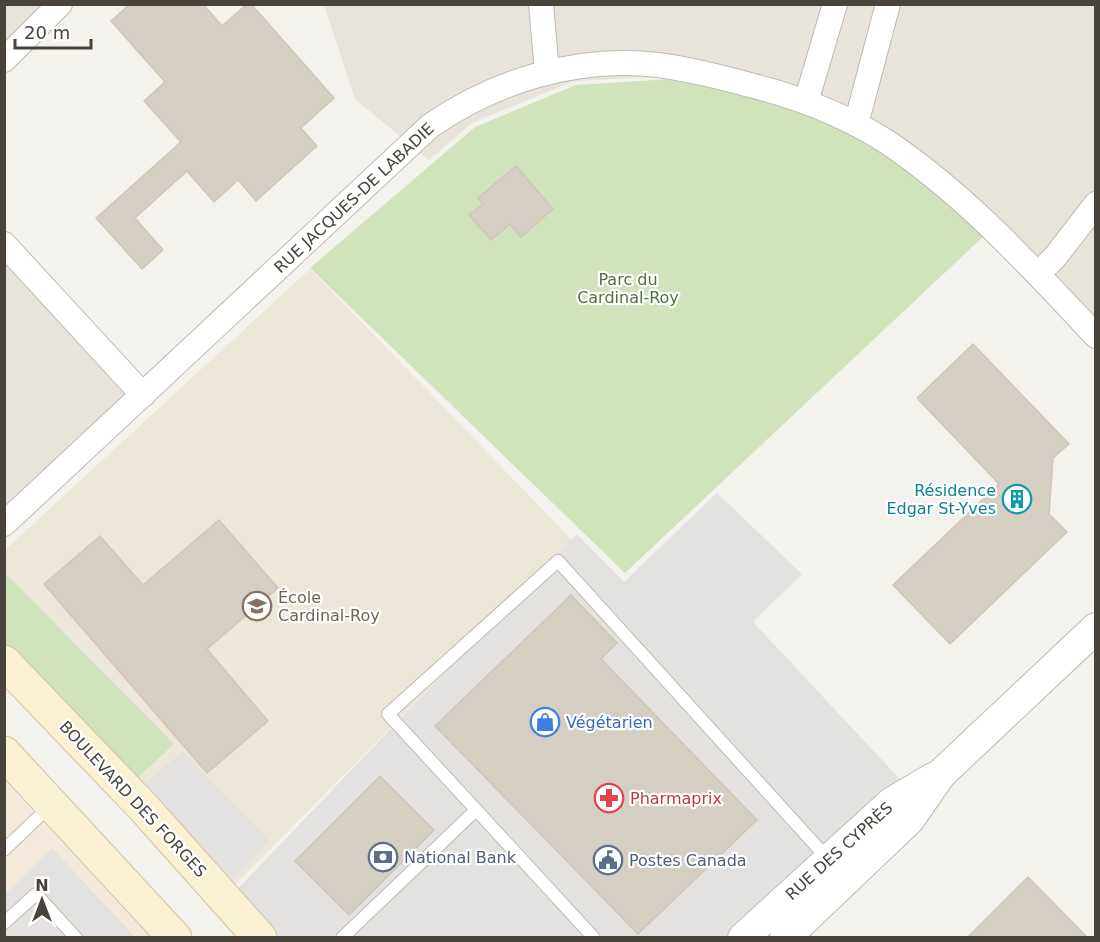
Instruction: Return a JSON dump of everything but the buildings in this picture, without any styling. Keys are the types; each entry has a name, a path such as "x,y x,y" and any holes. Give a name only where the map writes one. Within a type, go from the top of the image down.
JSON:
{"main road":[{"name":"BOULEVARD DES FORGES","path":"4,662 144,808 260,938"},
{"path":"4,753 175,938"}],"street":[{"path":"4,60 60,4"},
{"path":"541,4 548,72"},
{"path":"806,102 835,4"},
{"path":"856,124 888,4"},
{"name":"RUE JACQUES-DE LABADIE","path":"4,524 430,126 470,102 500,88 548,72 603,64 649,64 675,68 736,81 806,102 856,124 886,142 975,211 1038,274 1095,336"},
{"path":"1038,274 1055,257 1095,204"},
{"path":"4,244 143,395"},
{"name":"RUE DES CYPRÈS","path":"785,938 891,802 941,774 1095,628"},
{"name":"RUE DES CYPRÈS","path":"743,938 838,870"}],"lane":[{"path":"594,938 388,714 558,561 838,870"},
{"path":"4,850 52,804"},
{"path":"342,938 477,810"},
{"path":"4,923 36,894 76,938"}],"shaded area":[{"path":"5,5 51,5 5,53"},
{"path":"324,5 1095,5 1095,326 875,135 672,76 574,81 472,123 429,160 355,99"},
{"path":"5,252 136,387 5,508"},
{"name":"École Cardinal-Roy","path":"310,269 574,542 224,896 5,663 5,550"},
{"path":"717,493 802,574 753,622 927,808 786,937 262,937 227,900 577,534 624,582"},
{"path":"182,751 269,841 224,890 135,794"},
{"path":"5,782 150,937 5,937"},
{"path":"52,848 135,937 5,938 5,894"}],"green space":[{"name":"Parc du Cardinal-Roy","path":"671,79 828,108 869,136 986,234 625,573 310,268 475,127 576,85"},
{"path":"4,572 174,744 125,789 5,661"}],"place":[{"name":"Résidence Edgar St-Yves","path":"1017,499"},
{"name":"École Cardinal-Roy","path":"257,606"},
{"name":"Végétarien","path":"545,722"},
{"name":"Pharmaprix","path":"609,798"},
{"name":"National Bank","path":"383,857"},
{"name":"Postes Canada","path":"608,860"}]}
